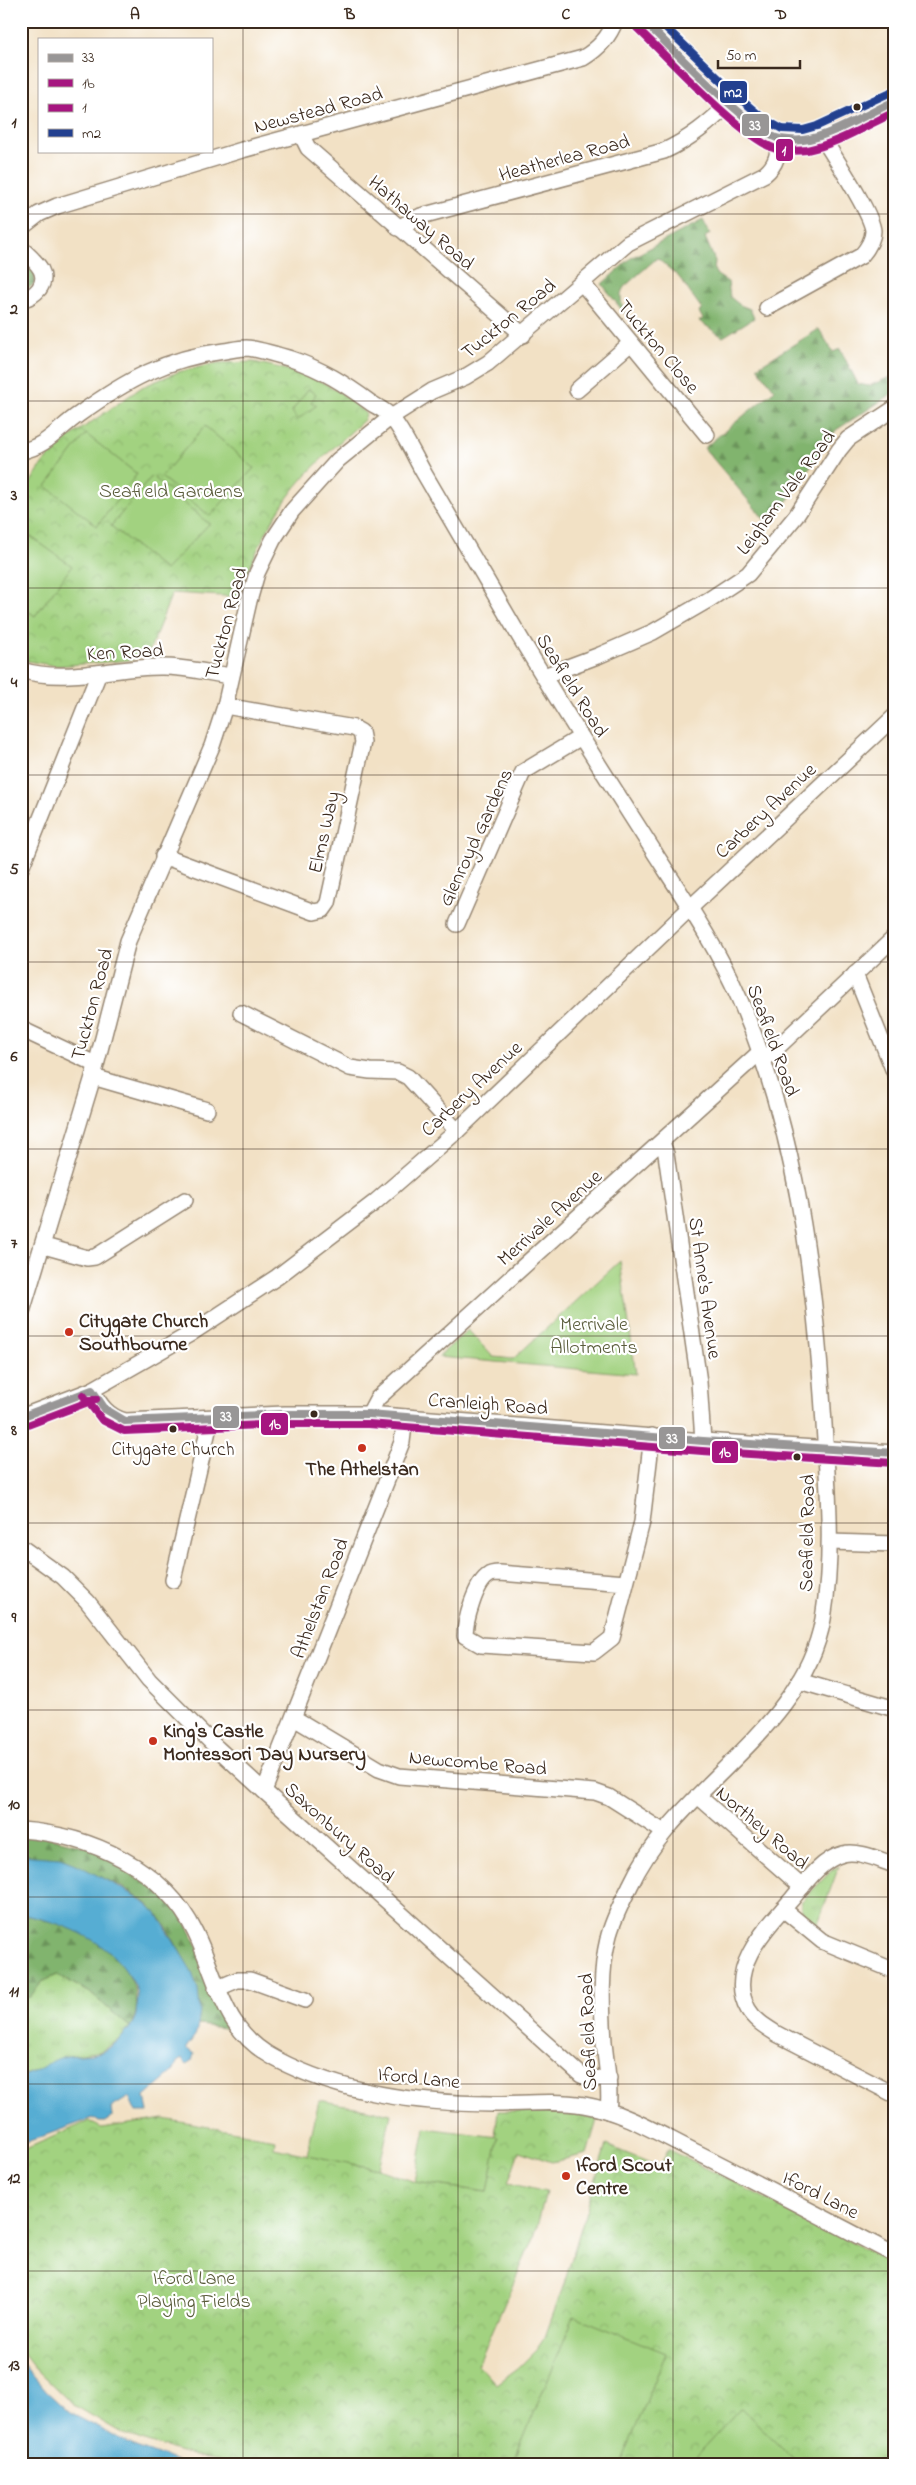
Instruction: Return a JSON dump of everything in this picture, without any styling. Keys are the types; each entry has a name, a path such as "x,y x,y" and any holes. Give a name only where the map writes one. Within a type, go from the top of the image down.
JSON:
{"main road":[{"path":"644,21 730,104 758,126 779,139 804,140 821,135 895,101"}],"street":[{"name":"Newstead Road","path":"21,228 40,214 57,206 301,134 583,58 598,49 612,30 615,21"},
{"name":"Heatherlea Road","path":"398,228 421,216 664,151 693,135 730,104"},
{"name":"Hathaway Road","path":"301,134 308,148 523,335"},
{"path":"767,308 861,256 870,245 873,231 867,214 821,135"},
{"name":"Tuckton Road","path":"21,1315 44,1246 128,941 212,746 225,706 257,573 273,540 292,511 338,460 391,417 432,391 465,377 488,363 523,335 628,243 765,174 773,168 778,154 779,139"},
{"path":"21,248 40,268 43,276 42,284 36,293 21,299"},
{"name":"Tuckton Close","path":"582,283 706,435"},
{"path":"577,390 631,343"},
{"name":"Seafield Road","path":"22,454 36,448 100,399 152,369 168,362 208,353 248,348 294,360 339,378 391,417 581,737 690,908 738,993 762,1056 785,1132 809,1265 820,1367 830,1542 822,1627 811,1658 799,1681 780,1708 746,1748 664,1832 648,1852 631,1882 608,1938 602,1988 604,2042 609,2078 608,2111"},
{"name":"Leigham Vale Road","path":"544,676 653,632 710,600 748,574 796,516 848,439 895,408"},
{"name":"Ken Road","path":"21,670 32,673 62,675 163,667 231,676"},
{"path":"21,868 99,673"},
{"name":"Elms Way","path":"163,856 314,912 323,910 328,903 363,742 361,732 354,728 225,706"},
{"name":"Carbery Avenue","path":"21,1417 92,1390 190,1334 277,1277 374,1203 457,1131 690,908 895,716"},
{"name":"Glenroyd Gardens","path":"457,924 523,772 581,737"},
{"name":"Merrivale Avenue","path":"369,1414 377,1399 662,1142 895,938"},
{"path":"855,974 895,1074"},
{"path":"241,1013 350,1068 398,1072 408,1077 457,1131"},
{"path":"21,1029 94,1070 207,1110"},
{"name":"St Anne's Avenue","path":"662,1142 666,1154 699,1382 704,1441"},
{"path":"44,1246 87,1258 95,1257 185,1200"},
{"name":"Cranleigh Road","path":"92,1390 107,1412 114,1418 125,1421 284,1414 369,1414 704,1441 895,1453"},
{"name":"Athelstan Road","path":"264,1791 402,1442 405,1417"},
{"path":"173,1580 211,1418"},
{"path":"626,1583 500,1573 488,1575 480,1585 465,1621 465,1636 480,1645 594,1652 612,1638 642,1522 652,1436"},
{"path":"830,1542 895,1544"},
{"name":"Saxonbury Road","path":"21,1547 63,1577 87,1601 150,1680 217,1748 264,1791 581,2075 590,2079 609,2078"},
{"path":"799,1681 895,1709"},
{"name":"Newcombe Road","path":"294,1718 379,1770 399,1776 595,1792 609,1797 664,1832"},
{"name":"Northey Road","path":"698,1796 802,1887"},
{"name":"Iford Lane","path":"21,1830 73,1839 107,1852 138,1868 158,1883 174,1899 189,1920 216,1989 230,2016 241,2030 274,2058 344,2086 376,2094 490,2104 573,2104 608,2111 719,2164 895,2255"},
{"name":"Northey Road","path":"895,1864 852,1852 841,1854 829,1860 802,1887 751,1950 743,1971 743,1994 748,2009 759,2022 777,2034 895,2094"},
{"path":"783,1909 822,1941 895,1971"},
{"path":"216,1989 237,1980 250,1980 305,2000"}],"green space":[{"path":"703,220 710,234 705,237 715,261 714,270 717,275 728,282 730,297 740,305 750,309 754,318 723,337 699,321 703,319 699,312 702,309 679,277 657,258 622,290 621,297 625,314 602,284 631,258"},
{"path":"21,259 35,274 35,283 24,292 21,292"},
{"path":"819,329 833,352 840,349 858,384 869,386 895,375 895,392 836,430 770,526 704,448 775,390 757,367"},
{"name":"Seafield Gardens","path":"254,362 301,374 327,385 340,392 366,414 364,420 314,466 288,497 260,546 238,597 172,593 150,650 132,660 57,666 21,660 21,499 54,448 142,387 178,372 218,363"},
{"path":"308,389 316,394 311,402 317,405 297,420 292,411"},
{"path":"205,426 254,468 210,516 161,477"},
{"path":"86,434 137,474 97,526 46,486"},
{"path":"152,476 209,524 165,570 111,526"},
{"path":"23,531 72,566 35,616 21,606 21,533"},
{"name":"Merrivale Allotments","path":"620,1261 636,1374 438,1357 468,1330 493,1357 513,1359"},
{"path":"21,1830 107,1852 174,1899 241,2030 198,2025 197,1996 189,1969 163,1922 144,1901 130,1891 97,1876 29,1855 21,1855"},
{"path":"839,1866 818,1923 815,1924 804,1915 801,1902 832,1870"},
{"path":"21,1914 75,1929 91,1938 113,1955 129,1976 134,1988 137,2001 130,2027 89,1992 57,1975 42,1982 30,1997 21,1999"},
{"path":"57,1975 89,1992 130,2027 120,2039 101,2051 62,2057 43,2068 21,2076 21,1999 30,1996 42,1982"},
{"path":"319,2100 391,2114 379,2169 307,2155"},
{"name":"Iford Lane Playing Fields","path":"498,2111 568,2111 597,2120 587,2154 552,2162 519,2151 508,2183 546,2192 535,2234 478,2364 496,2384 518,2368 537,2349 545,2337 564,2284 606,2145 660,2167 668,2149 895,2264 895,2464 242,2464 201,2458 125,2435 72,2404 34,2367 21,2350 21,2151 89,2121 101,2128 164,2119 275,2139 274,2148 379,2169 415,2182 488,2192"},
{"path":"425,2128 498,2137 488,2192 415,2182"},
{"path":"574,2316 666,2353 621,2464 513,2464"},
{"path":"741,2408 799,2464 689,2464"}],"water":[{"path":"21,1855 60,1858 78,1865 136,1896 156,1912 191,1970 198,1989 200,2010 196,2034 186,2048 194,2054 192,2061 187,2064 182,2059 177,2062 173,2072 145,2096 148,2112 136,2112 129,2097 111,2108 112,2117 106,2122 99,2122 93,2118 21,2144 21,2076 63,2057 101,2052 112,2046 123,2036 134,2020 138,1998 128,1974 107,1950 67,1927 21,1914"},
{"path":"21,2362 47,2392 70,2413 136,2447 183,2464 24,2464 21,2460"}],"transit line":[{"name":"33","path":"644,21 731,105 767,133 780,139 800,140 824,135 895,101"},
{"name":"m2","path":"659,21 737,96 764,119 782,129 803,130 817,126 891,92"},
{"name":"1","path":"637,28 725,113 761,142 776,149 800,151 818,147 841,139 895,112"},
{"name":"33","path":"21,1417 92,1390 105,1409 125,1421 285,1414 369,1414 703,1441 895,1453"},
{"name":"1b","path":"83,1395 102,1420 124,1431 285,1424 369,1424 702,1451 894,1463"},
{"name":"1b","path":"25,1426 96,1399"}],"place":[{"name":"Citygate Church Southbourne","path":"69,1332"},
{"name":"Citygate Church","path":"173,1429"},
{"name":"The Athelstan","path":"362,1448"},
{"name":"King's Castle Montessori Day Nursery","path":"153,1741"},
{"name":"Iford Scout Centre","path":"566,2176"}]}
